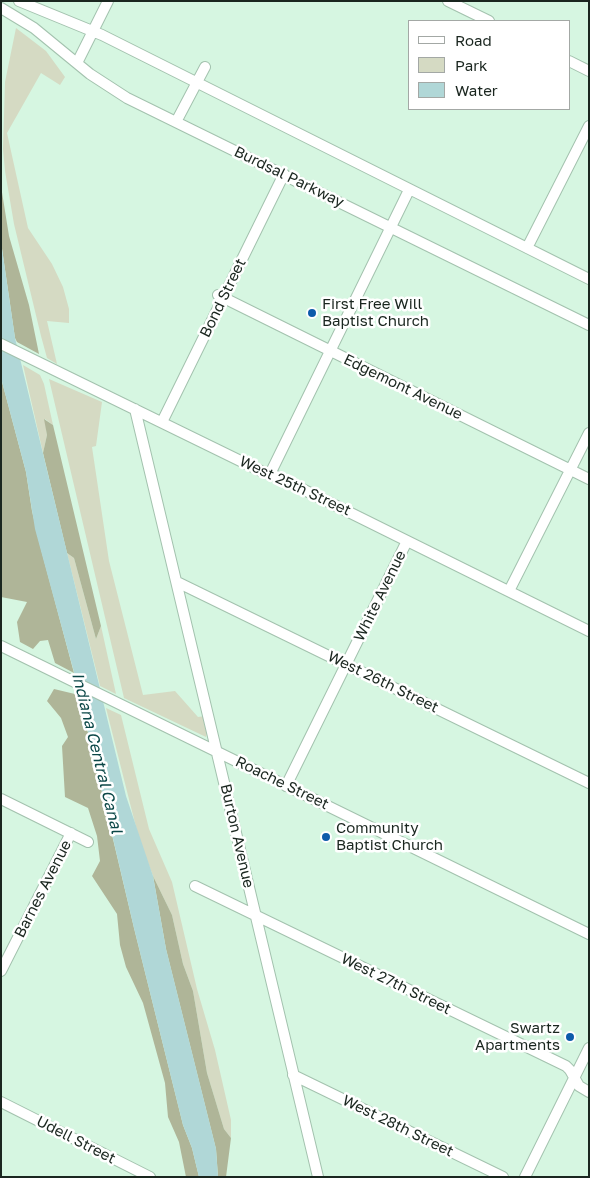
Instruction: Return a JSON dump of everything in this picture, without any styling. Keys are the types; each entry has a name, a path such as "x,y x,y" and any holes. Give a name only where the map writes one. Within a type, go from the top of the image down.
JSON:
{"street":[{"path":"19,1 94,32 589,279"},
{"path":"77,63 108,1"},
{"path":"448,1 487,20"},
{"name":"Burdsal Parkway","path":"6,11 42,33 77,63 117,93 589,325"},
{"path":"570,62 589,71"},
{"path":"176,122 194,83 205,66"},
{"path":"527,248 589,126"},
{"name":"Bond Street","path":"162,422 221,296 284,174"},
{"path":"270,474 409,190"},
{"name":"Edgemont Avenue","path":"221,296 330,352 589,479"},
{"name":"West 25th Street","path":"1,344 589,631"},
{"name":"Burton Avenue","path":"135,408 318,1177"},
{"path":"510,591 589,433"},
{"name":"White Avenue","path":"286,786 407,541"},
{"name":"West 26th Street","path":"177,582 589,783"},
{"name":"Roache Street","path":"1,646 589,934"},
{"path":"1,799 88,842"},
{"name":"Barnes Avenue","path":"1,971 5,952 71,833"},
{"name":"West 27th Street","path":"195,886 566,1066 579,1086 589,1092"},
{"path":"525,1177 589,1048"},
{"name":"West 28th Street","path":"293,1075 503,1177"},
{"name":"Udell Street","path":"1,1102 150,1177"}],"green space":[{"path":"16,28 46,51 65,77 60,85 41,73 7,133 28,228 52,264 63,287 69,309 69,323 47,321 57,364 47,358 41,336 14,224 5,171 3,149 5,82"},
{"path":"1,186 9,236 29,305 39,354 17,342 15,338 1,242"},
{"path":"23,365 40,375 44,384 53,425 45,419 47,435 43,453"},
{"path":"1,378 26,472 32,511 41,549 74,673 55,663 48,640 40,641 33,649 20,642 17,622 27,602 1,597"},
{"path":"49,379 102,402 96,446 92,447 109,561 143,695 175,691 198,717 205,716 206,737 124,698"},
{"path":"44,419 53,425 101,626 96,639 74,558 67,553 43,453 47,435"},
{"path":"67,553 74,558 96,639 101,626 116,694 100,686"},
{"path":"54,689 79,695 183,1125 192,1148 199,1177 186,1177 179,1142 168,1117 165,1083 143,1003 126,967 120,945 117,914 92,876 100,861 97,836 88,808 65,797 62,746 68,737 61,718 47,701"},
{"path":"106,708 121,715 149,829 172,882 197,989 215,1050 231,1120 231,1138 224,1129 207,1073 193,991 183,964 172,915 153,876 139,839"},
{"path":"153,876 172,915 183,964 193,991 207,1073 224,1129 231,1138 226,1177 218,1177 216,1149 166,949"}],"water":[{"name":"Indiana Central Canal","path":"1,242 15,338 126,796 153,876 166,949 216,1149 218,1177 199,1177 192,1148 183,1125 134,928 74,672 35,529 26,472 1,378"}],"place":[{"name":"First Free Will Baptist Church","path":"312,313"},
{"name":"Community Baptist Church","path":"326,837"},
{"name":"Swartz Apartments","path":"570,1037"}]}
